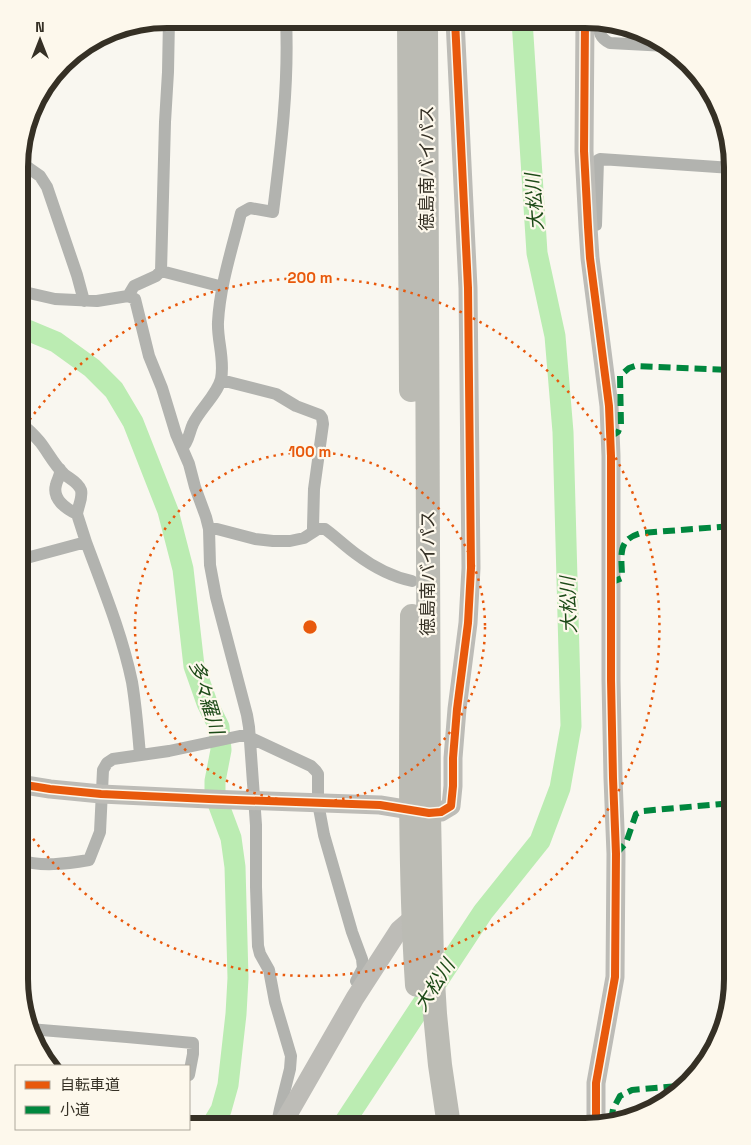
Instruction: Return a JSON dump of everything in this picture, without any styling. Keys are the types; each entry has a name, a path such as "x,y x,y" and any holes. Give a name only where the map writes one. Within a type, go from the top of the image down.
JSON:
{"highway":[{"name":"徳島南バイパス","path":"409,28 412,581 420,812 431,900 435,1014 432,1118"},
{"name":"徳島南バイパス","path":"426,28 420,812 414,922 420,1037 447,1118"}],"street":[{"path":"128,296 134,286 161,272 169,28"},
{"path":"182,448 186,445 193,424 221,380 218,327 223,287 241,213 250,208 273,212 284,121 286,28"},
{"path":"28,785 101,794 380,805 420,812 441,812 451,806 457,709 468,623 471,568 468,288 455,28"},
{"path":"585,28 584,151 588,227 590,258 609,406 611,456 611,680 616,854 615,977 596,1083 596,1117"},
{"path":"599,29 604,40 610,43 652,45"},
{"path":"588,227 596,225 598,160 600,159 724,167"},
{"path":"28,168 40,176 47,187 77,274 84,301"},
{"path":"161,272 223,287"},
{"path":"28,293 55,299 84,301 128,296 135,299 150,356 206,517 209,528 210,565 216,596 247,714 250,736 255,801 258,946 260,954 269,970 275,1002 291,1056 288,1082 278,1118"},
{"path":"221,380 276,394 296,406 320,415 322,418 323,424 314,489 313,531"},
{"path":"28,430 40,441 60,469 72,478 81,489 77,514 126,660 135,705 140,755"},
{"path":"60,469 61,474 55,486 55,492 60,502 77,514"},
{"path":"209,528 255,539 273,541 290,541 304,538 318,528 325,529 357,555 390,574 412,581"},
{"path":"28,558 86,542"},
{"path":"28,862 64,864 89,860 100,832 103,770 107,763 140,755 250,736 311,766 318,774 318,803 324,835 352,932 362,959 363,968 354,986 352,995 355,998"},
{"path":"285,1118 355,998 399,930 414,922"},
{"path":"37,1030 194,1043 190,1070"}],"waterway":[{"name":"大松川","path":"347,1118 483,912 540,841 560,788 571,726 563,432 555,336 537,253 523,28"},
{"name":"多々羅川","path":"28,330 56,342 92,368 114,390 133,422 168,511 183,569 194,666 207,703 219,727 221,750 215,781 215,795 231,838 235,867 238,978 236,1014 228,1085 221,1110 216,1118"}],"marked path":[{"path":"610,437 618,432 621,425 620,376 629,368 635,366 724,370"},
{"path":"610,583 622,578 622,550 627,540 633,536 641,533 724,527"},
{"path":"616,854 626,843 636,814 643,811 723,804"},
{"path":"612,1115 620,1096 632,1090 672,1087"}],"cycle path":[{"path":"28,785 101,794 380,805 429,813 441,812 451,806 457,709 468,623 471,568 468,288 455,28"},
{"path":"585,28 584,151 588,227 590,258 609,406 611,456 611,680 616,854 615,977 596,1083 596,1117"}]}
